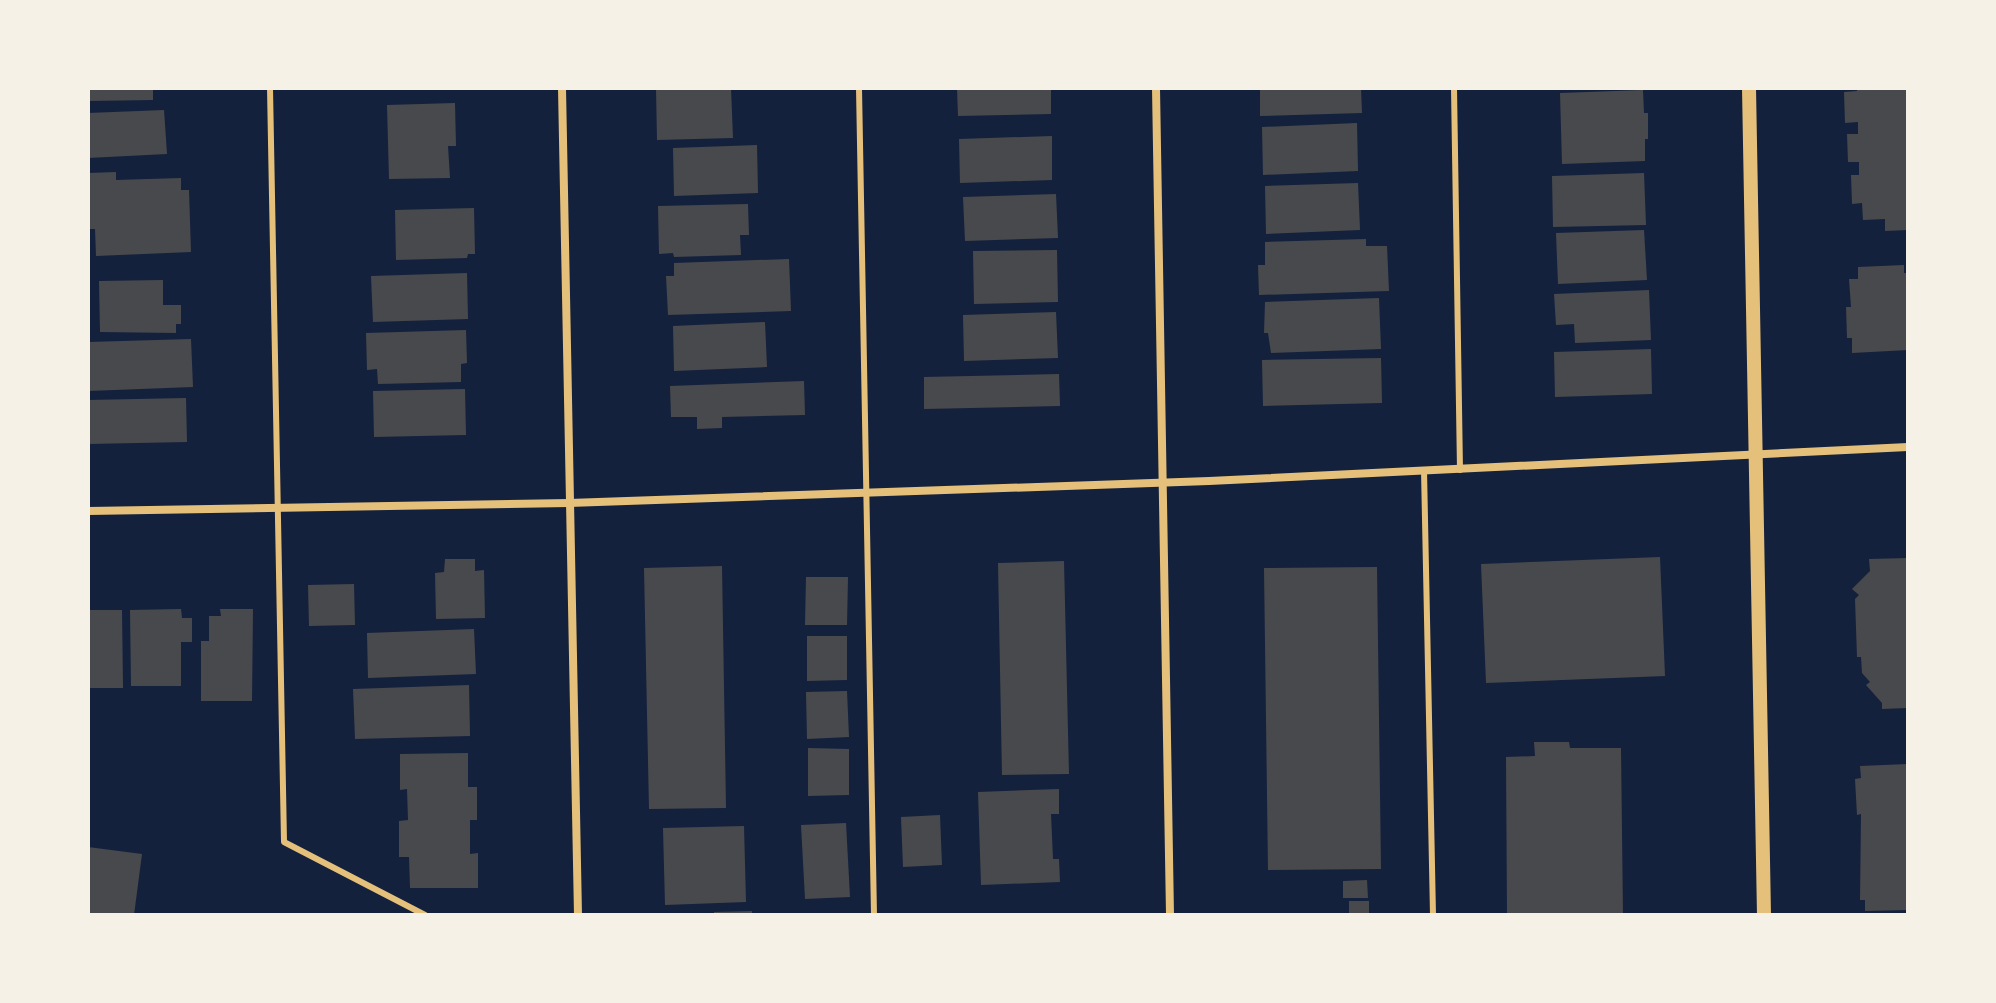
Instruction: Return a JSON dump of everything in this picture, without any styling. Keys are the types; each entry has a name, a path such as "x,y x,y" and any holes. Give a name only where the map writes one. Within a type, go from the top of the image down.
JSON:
{"street":[{"path":"562,88 578,915"},
{"path":"1156,88 1170,915"},
{"path":"1749,88 1764,915"},
{"path":"88,511 569,503 1460,470 1908,447"}],"lane":[{"path":"270,88 284,842 425,915"},
{"path":"859,88 874,915"},
{"path":"1454,88 1460,470"},
{"path":"1424,470 1433,915"}],"building":[{"path":"88,88 153,88 153,100 88,101"},
{"path":"656,88 731,88 733,138 657,140"},
{"path":"957,88 1051,88 1051,114 958,116"},
{"path":"1260,88 1361,88 1362,113 1260,116"},
{"path":"1857,88 1908,88 1908,230 1885,231 1885,219 1863,220 1862,203 1852,204 1851,175 1859,175 1859,162 1848,162 1847,134 1858,134 1858,122 1845,123 1844,92 1857,91"},
{"path":"1643,90 1644,113 1648,113 1645,161 1562,164 1560,93"},
{"path":"455,103 456,146 448,146 450,178 389,179 387,105"},
{"path":"164,110 167,154 88,158 88,113"},
{"path":"1357,123 1358,171 1263,175 1262,127"},
{"path":"1052,136 1052,180 960,183 959,139"},
{"path":"757,145 758,193 674,196 673,148"},
{"path":"116,172 116,180 181,178 181,190 189,190 191,252 96,256 95,229 88,229 88,173"},
{"path":"1644,173 1646,225 1553,227 1552,176"},
{"path":"1358,183 1360,230 1266,234 1265,186"},
{"path":"1056,194 1058,238 965,241 963,197"},
{"path":"748,204 749,235 740,235 741,255 674,257 673,253 659,254 658,206"},
{"path":"474,208 475,254 468,254 467,258 396,260 395,210"},
{"path":"1644,230 1647,280 1558,284 1556,233"},
{"path":"1366,239 1366,246 1387,246 1389,291 1259,295 1258,265 1265,265 1265,242"},
{"path":"1057,250 1058,302 974,304 973,251"},
{"path":"789,259 791,311 668,315 666,276 674,276 674,263"},
{"path":"1904,265 1904,273 1908,273 1908,350 1852,353 1852,338 1847,338 1846,307 1851,307 1849,279 1858,279 1858,267"},
{"path":"467,273 468,319 373,322 371,276"},
{"path":"163,280 163,305 181,305 181,324 176,324 176,333 100,332 99,281"},
{"path":"1649,290 1651,340 1575,343 1574,324 1556,325 1554,294"},
{"path":"1379,298 1381,349 1271,353 1268,333 1264,333 1265,302"},
{"path":"1056,312 1058,358 964,361 963,315"},
{"path":"765,322 767,367 674,371 673,326"},
{"path":"466,330 467,363 461,364 461,382 378,384 377,369 367,370 366,333"},
{"path":"191,339 193,387 88,391 88,342"},
{"path":"1651,349 1652,394 1555,397 1554,352"},
{"path":"1381,358 1382,403 1263,406 1262,360"},
{"path":"1059,374 1060,406 924,409 924,377"},
{"path":"804,381 805,415 722,417 722,428 697,429 697,417 671,417 670,386"},
{"path":"465,389 466,435 374,437 373,391"},
{"path":"186,398 187,442 88,444 88,400"},
{"path":"1660,557 1665,676 1486,683 1481,564"},
{"path":"1908,558 1908,708 1882,709 1882,703 1866,685 1870,682 1862,673 1861,657 1857,657 1855,599 1859,595 1852,589 1870,571 1869,559"},
{"path":"445,559 475,559 475,571 484,570 485,618 436,619 435,573 444,572"},
{"path":"1064,561 1069,774 1002,775 998,563"},
{"path":"722,566 726,808 649,809 644,568"},
{"path":"1377,567 1381,869 1268,870 1264,568"},
{"path":"806,577 848,577 847,625 805,625"},
{"path":"354,584 355,625 309,626 308,585"},
{"path":"181,609 182,618 192,618 192,642 181,642 181,686 131,686 130,610"},
{"path":"220,609 253,609 252,701 201,701 201,641 209,641 209,616 221,616"},
{"path":"88,610 122,610 123,688 88,688"},
{"path":"474,629 476,674 368,678 367,633"},
{"path":"807,636 847,636 847,680 807,681"},
{"path":"469,685 470,736 355,739 353,689"},
{"path":"847,691 849,737 807,739 806,692"},
{"path":"1534,742 1569,742 1570,748 1621,748 1623,915 1507,915 1506,757 1535,756"},
{"path":"808,748 849,749 849,795 808,796"},
{"path":"468,753 468,787 477,787 477,820 470,820 470,854 478,853 478,888 410,888 409,857 399,857 399,821 408,820 407,789 400,790 400,754"},
{"path":"1908,764 1908,910 1865,911 1865,900 1860,900 1861,814 1857,815 1855,779 1861,778 1860,766"},
{"path":"1059,789 1059,814 1051,814 1053,859 1059,859 1060,882 981,885 978,792"},
{"path":"940,815 942,865 903,867 901,817"},
{"path":"846,823 850,897 805,899 801,825"},
{"path":"744,826 746,902 665,905 663,828"},
{"path":"88,847 142,854 134,915 88,915"},
{"path":"1367,880 1368,898 1343,898 1343,881"},
{"path":"1349,901 1369,901 1369,915 1349,915"},
{"path":"752,911 752,915 714,915 714,912"}]}
